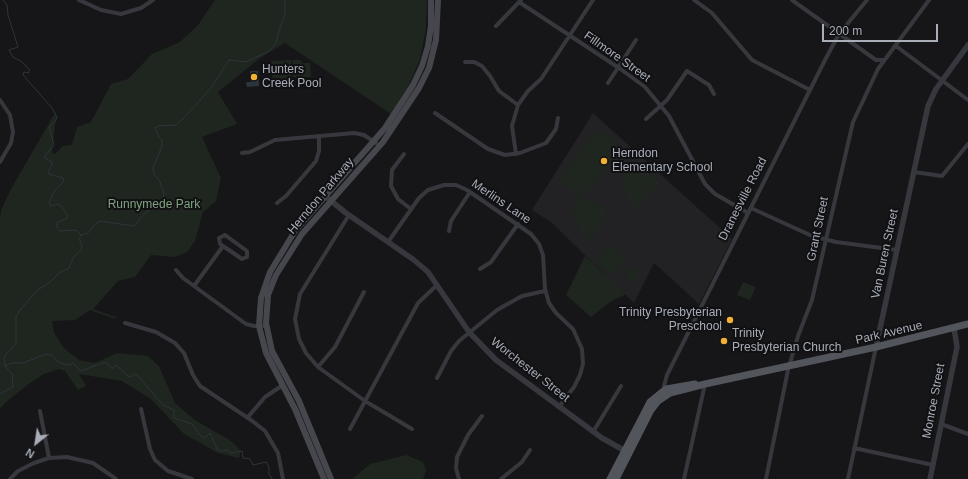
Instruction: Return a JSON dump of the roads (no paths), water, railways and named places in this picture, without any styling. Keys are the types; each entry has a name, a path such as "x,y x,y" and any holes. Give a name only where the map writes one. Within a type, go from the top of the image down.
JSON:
{"main road":[{"name":"Herndon Parkway","path":"331,479 299,401 275,358 266,326 267,302 276,275 302,234 328,198 398,109 422,66 430,39 431,0"},
{"name":"Herndon Parkway","path":"324,479 295,409 266,353 259,326 261,298 270,272 300,226 379,146 409,105 429,68 436,40 438,0"},
{"name":"Park Avenue","path":"954,330 968,324"},
{"name":"Park Avenue","path":"669,390 692,389 705,384 789,367 936,333 968,328"},
{"path":"610,479 654,405 669,390"},
{"path":"616,479 627,452"}],"street":[{"path":"79,0 101,10 121,14 141,8 153,0"},
{"path":"516,154 512,126 518,105 528,91 541,79 593,0"},
{"path":"694,0 712,12 743,52 752,60 810,90"},
{"path":"792,0 876,60 884,60"},
{"name":"Dranesville Road","path":"669,390 664,386 668,375 810,90 839,34 867,0"},
{"name":"Grant Street","path":"766,479 789,367 798,336 812,300 851,126 873,78 884,60 896,46 928,0"},
{"path":"496,26 520,1"},
{"name":"Fillmore Street","path":"520,1 645,87 662,106 673,123 705,184 715,194 748,213"},
{"path":"608,83 636,40"},
{"name":"Van Buren Street","path":"848,479 928,106 942,81 968,45"},
{"path":"896,46 968,100"},
{"path":"465,62 474,62 482,66 499,91 518,105"},
{"path":"646,119 662,106 687,71 709,86 714,94"},
{"path":"0,100 10,115 13,132 11,143 0,162"},
{"path":"435,113 493,152 504,155 516,154 546,142 556,129 558,118"},
{"path":"242,153 250,152 275,140 319,136 359,134 369,137 379,146"},
{"path":"277,203 286,196 316,161 319,151 319,136"},
{"path":"914,172 942,176 968,144"},
{"path":"404,154 394,165 390,180 395,195 411,208"},
{"name":"Merlins Lane","path":"388,242 411,208 423,194 438,186 456,186 470,192 531,234 541,249 544,260 545,291 552,308 577,336 583,358 577,382 559,407"},
{"path":"449,231 451,221 470,192"},
{"name":"Worchester Street","path":"328,198 349,215 421,266 437,285 469,332 500,363 593,432 627,452"},
{"path":"751,208 801,232 826,240 897,250"},
{"path":"349,215 303,286 297,302 295,324 299,339 306,353 318,366 365,401 412,429"},
{"path":"480,269 491,262 518,224"},
{"path":"225,235 247,251 248,255 246,259 242,259 223,246 219,240 221,236 225,235"},
{"path":"194,286 223,246"},
{"path":"176,270 183,278 246,324 266,326"},
{"path":"350,429 418,303 437,285"},
{"path":"437,378 454,346 469,332 503,306 522,296 545,291"},
{"path":"318,366 335,347 364,292"},
{"path":"125,323 156,332 169,338 184,353 200,386 248,417 265,431 274,445 281,461 283,479"},
{"name":"Monroe Street","path":"930,479 957,347 954,330"},
{"path":"684,479 705,384"},
{"path":"248,417 265,397 283,385"},
{"path":"593,432 621,386"},
{"path":"141,409 150,449 156,460 168,471 192,479"},
{"path":"40,411 49,458"},
{"path":"459,479 456,468 457,457 468,435 482,416"},
{"path":"941,424 968,434"},
{"path":"854,448 933,465"},
{"path":"501,479 522,462 530,450"},
{"path":"10,479 25,467 49,458 67,457 84,460 100,466 116,479"}],"waterway":[{"path":"3,0 7,5 8,15 18,47 9,50 13,57 22,62 29,69 29,73 24,72 23,75 52,108 57,117 55,122 49,127 54,145 45,156 45,158 52,162 48,172 49,174 63,178 64,181 54,192 49,203 51,206 58,204 68,215 67,218 57,223 57,228 60,231 76,230 81,235"},
{"path":"0,394 13,387 12,374 5,366 4,357 16,343 16,316 21,309 36,291 49,283 59,273 69,268 74,256 81,250 82,245 79,239 81,235 88,233 93,226 100,221 134,226 145,213 162,202 164,193 160,182 154,174 153,168 162,146 162,140 155,128 158,126 176,125 183,119 211,88 229,60 246,62 269,51 276,43 285,14 285,0"},
{"path":"5,366 11,363 23,363 46,354 52,355 58,362 70,365 73,363 81,371 102,363 107,363 112,369 116,365 128,376 131,377 135,374 138,376 163,405 174,410 174,418 192,424 200,435 205,438 210,433 217,449 222,451 228,450 231,453 242,451 243,458 250,459 253,465 266,462 272,479"}],"place":[{"name":"Hunters Creek Pool","path":"254,77"},
{"name":"Herndon Elementary School","path":"604,161"},
{"name":"Trinity Presbyterian Preschool","path":"730,320"},
{"name":"Trinity Presbyterian Church","path":"724,341"}],"park label":[{"name":"Runnymede Park","path":"154,205"}]}
